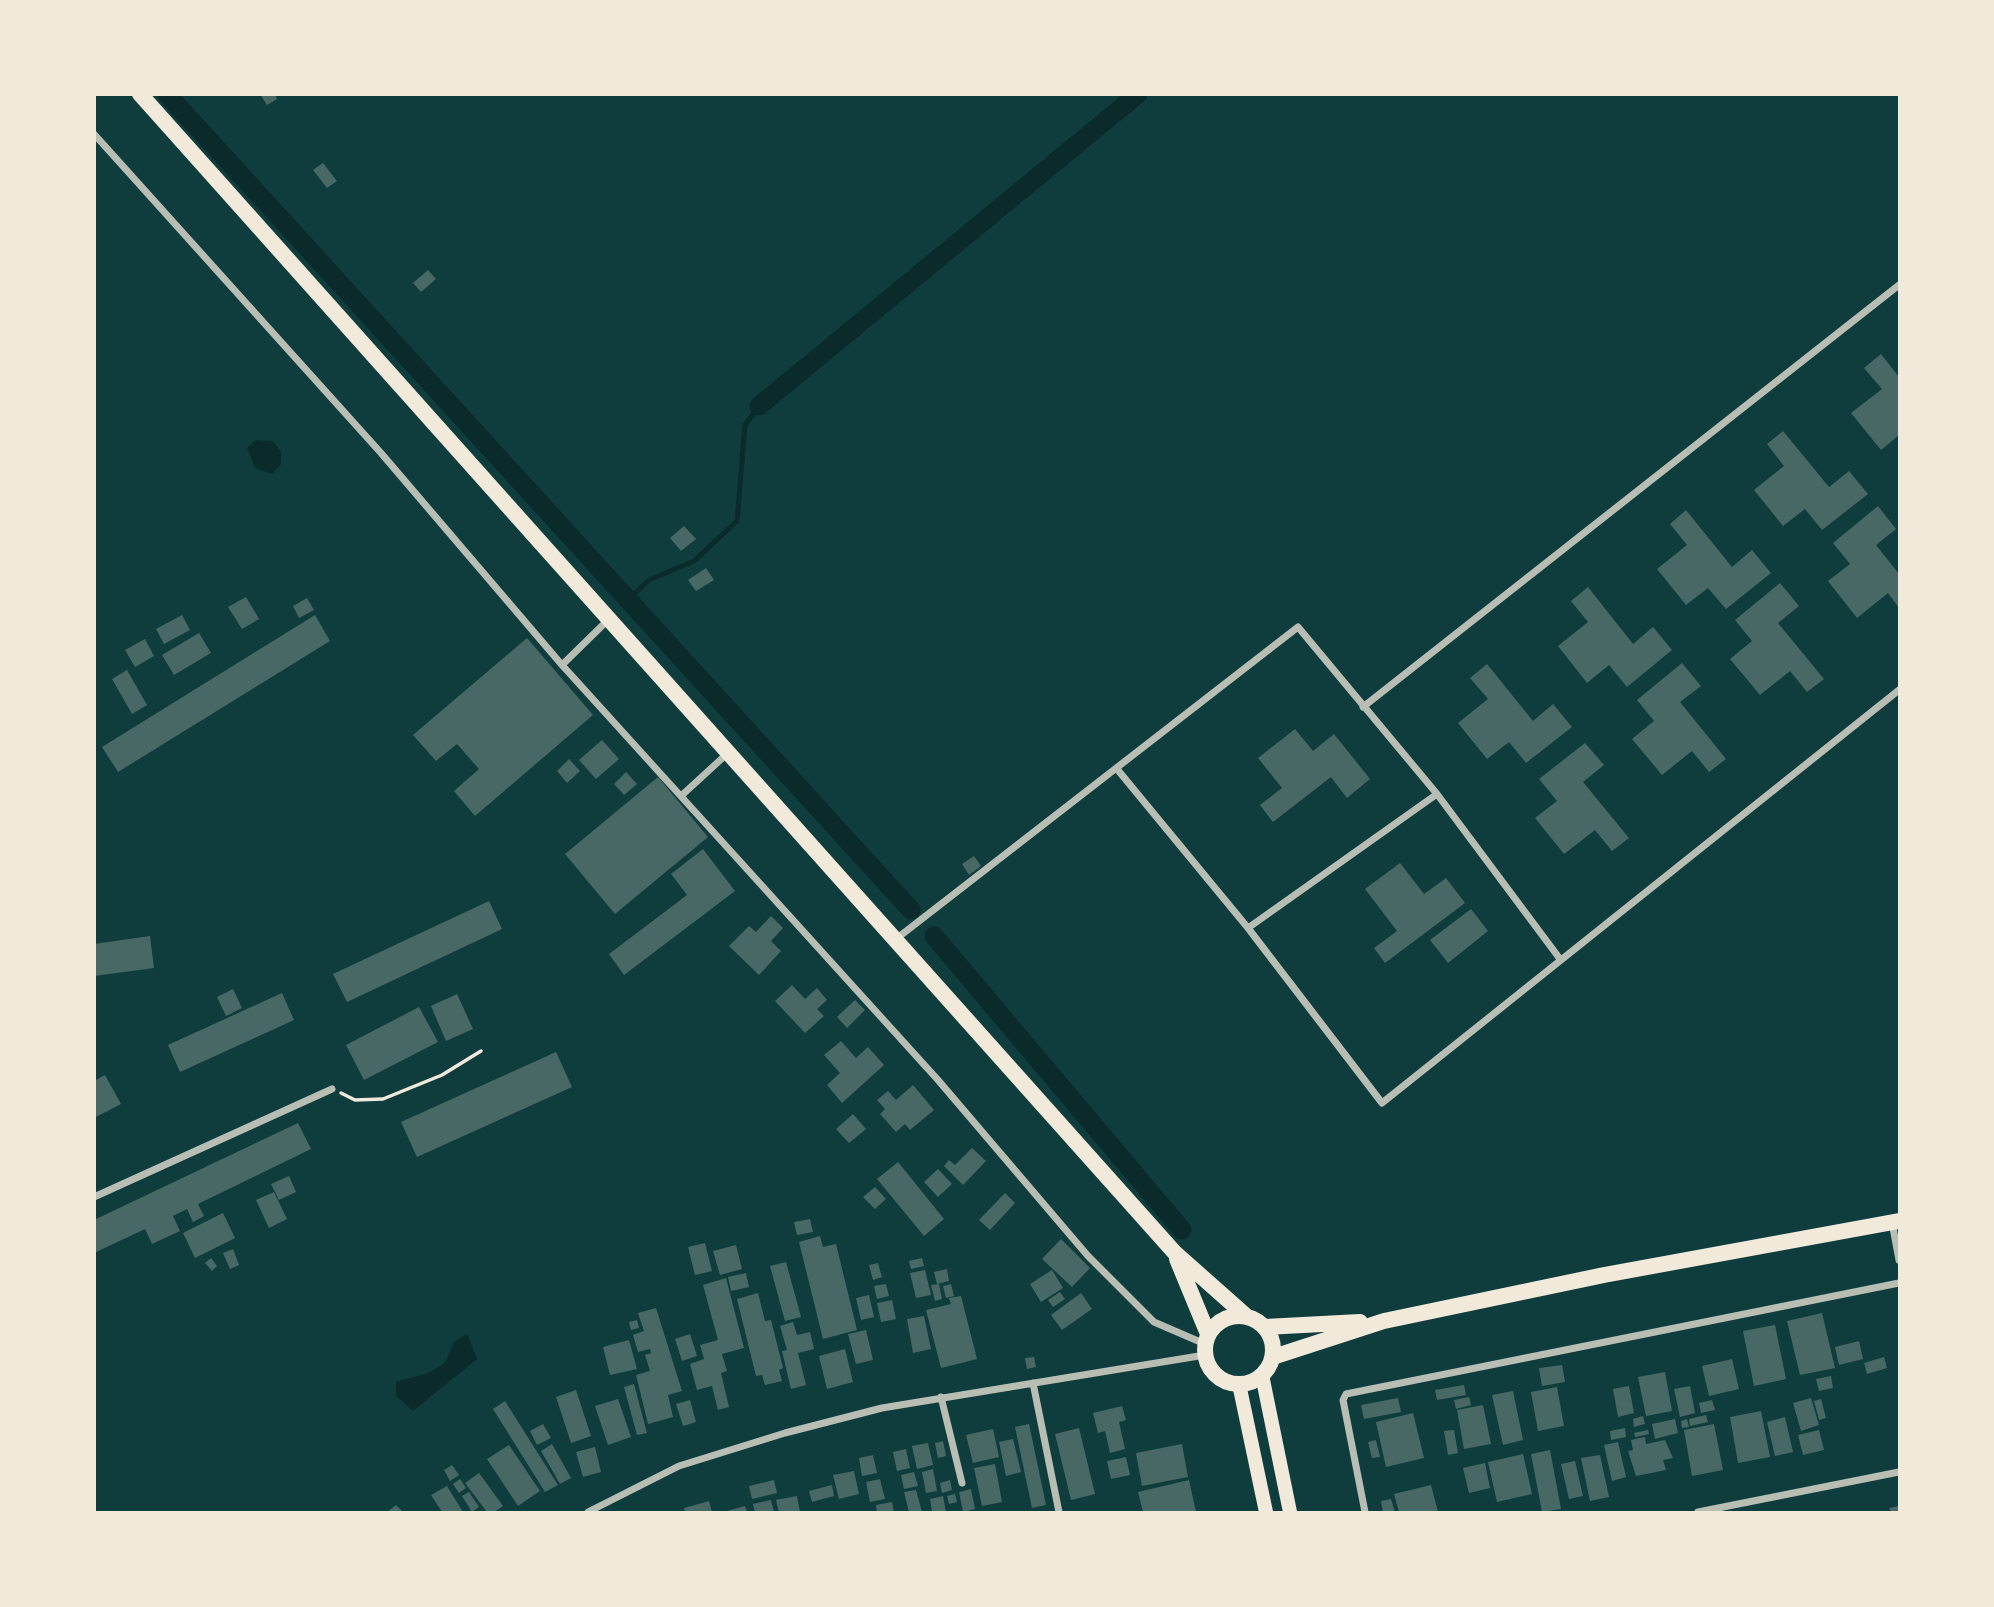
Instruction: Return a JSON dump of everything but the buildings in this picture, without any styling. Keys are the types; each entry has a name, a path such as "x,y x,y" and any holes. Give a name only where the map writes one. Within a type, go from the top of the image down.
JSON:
{"highway":[{"path":"140,94 1175,1253 1246,1316 1265,1327 1271,1336 1273,1357 1262,1375 1239,1384 1221,1379 1208,1365 1206,1345 1175,1253"},
{"path":"1273,1357 1384,1321 1604,1275 1895,1221"},
{"path":"1206,1345 1224,1319 1246,1316"},
{"path":"1265,1327 1384,1321"}],"main road":[{"path":"1262,1375 1290,1513"},
{"path":"1239,1384 1265,1513"}],"street":[{"path":"94,134 381,453 562,665 938,1080 1122,1293 1154,1322 1206,1345"},
{"path":"1363,707 1899,285"},
{"path":"562,665 610,619"},
{"path":"896,939 1298,627 1437,794 1560,959"},
{"path":"1117,769 1248,928 1382,1103 1899,690"},
{"path":"681,796 729,752"},
{"path":"1248,928 1437,794"},
{"path":"94,1197 332,1089"},
{"path":"1895,1221 1899,1260"},
{"path":"1365,1513 1343,1400 1346,1394 1899,1283"},
{"path":"588,1513 679,1466 785,1433 882,1408 1033,1382 1206,1345"},
{"path":"1033,1382 1059,1513"},
{"path":"941,1397 962,1483"},
{"path":"1698,1513 1899,1472"}],"path":[{"path":"332,1089 355,1100 383,1099 442,1075 481,1051"}],"water":[{"path":"256,440 273,441 281,452 281,464 272,474 255,468 247,448"},
{"path":"467,1334 477,1359 413,1411 396,1396 396,1382 428,1373 445,1363 454,1342"}],"waterway":[{"path":"167,94 911,910"},
{"path":"759,406 1138,94"},
{"path":"629,599 649,580 694,561 737,521 745,425 759,406"},
{"path":"934,936 1182,1230"}]}
